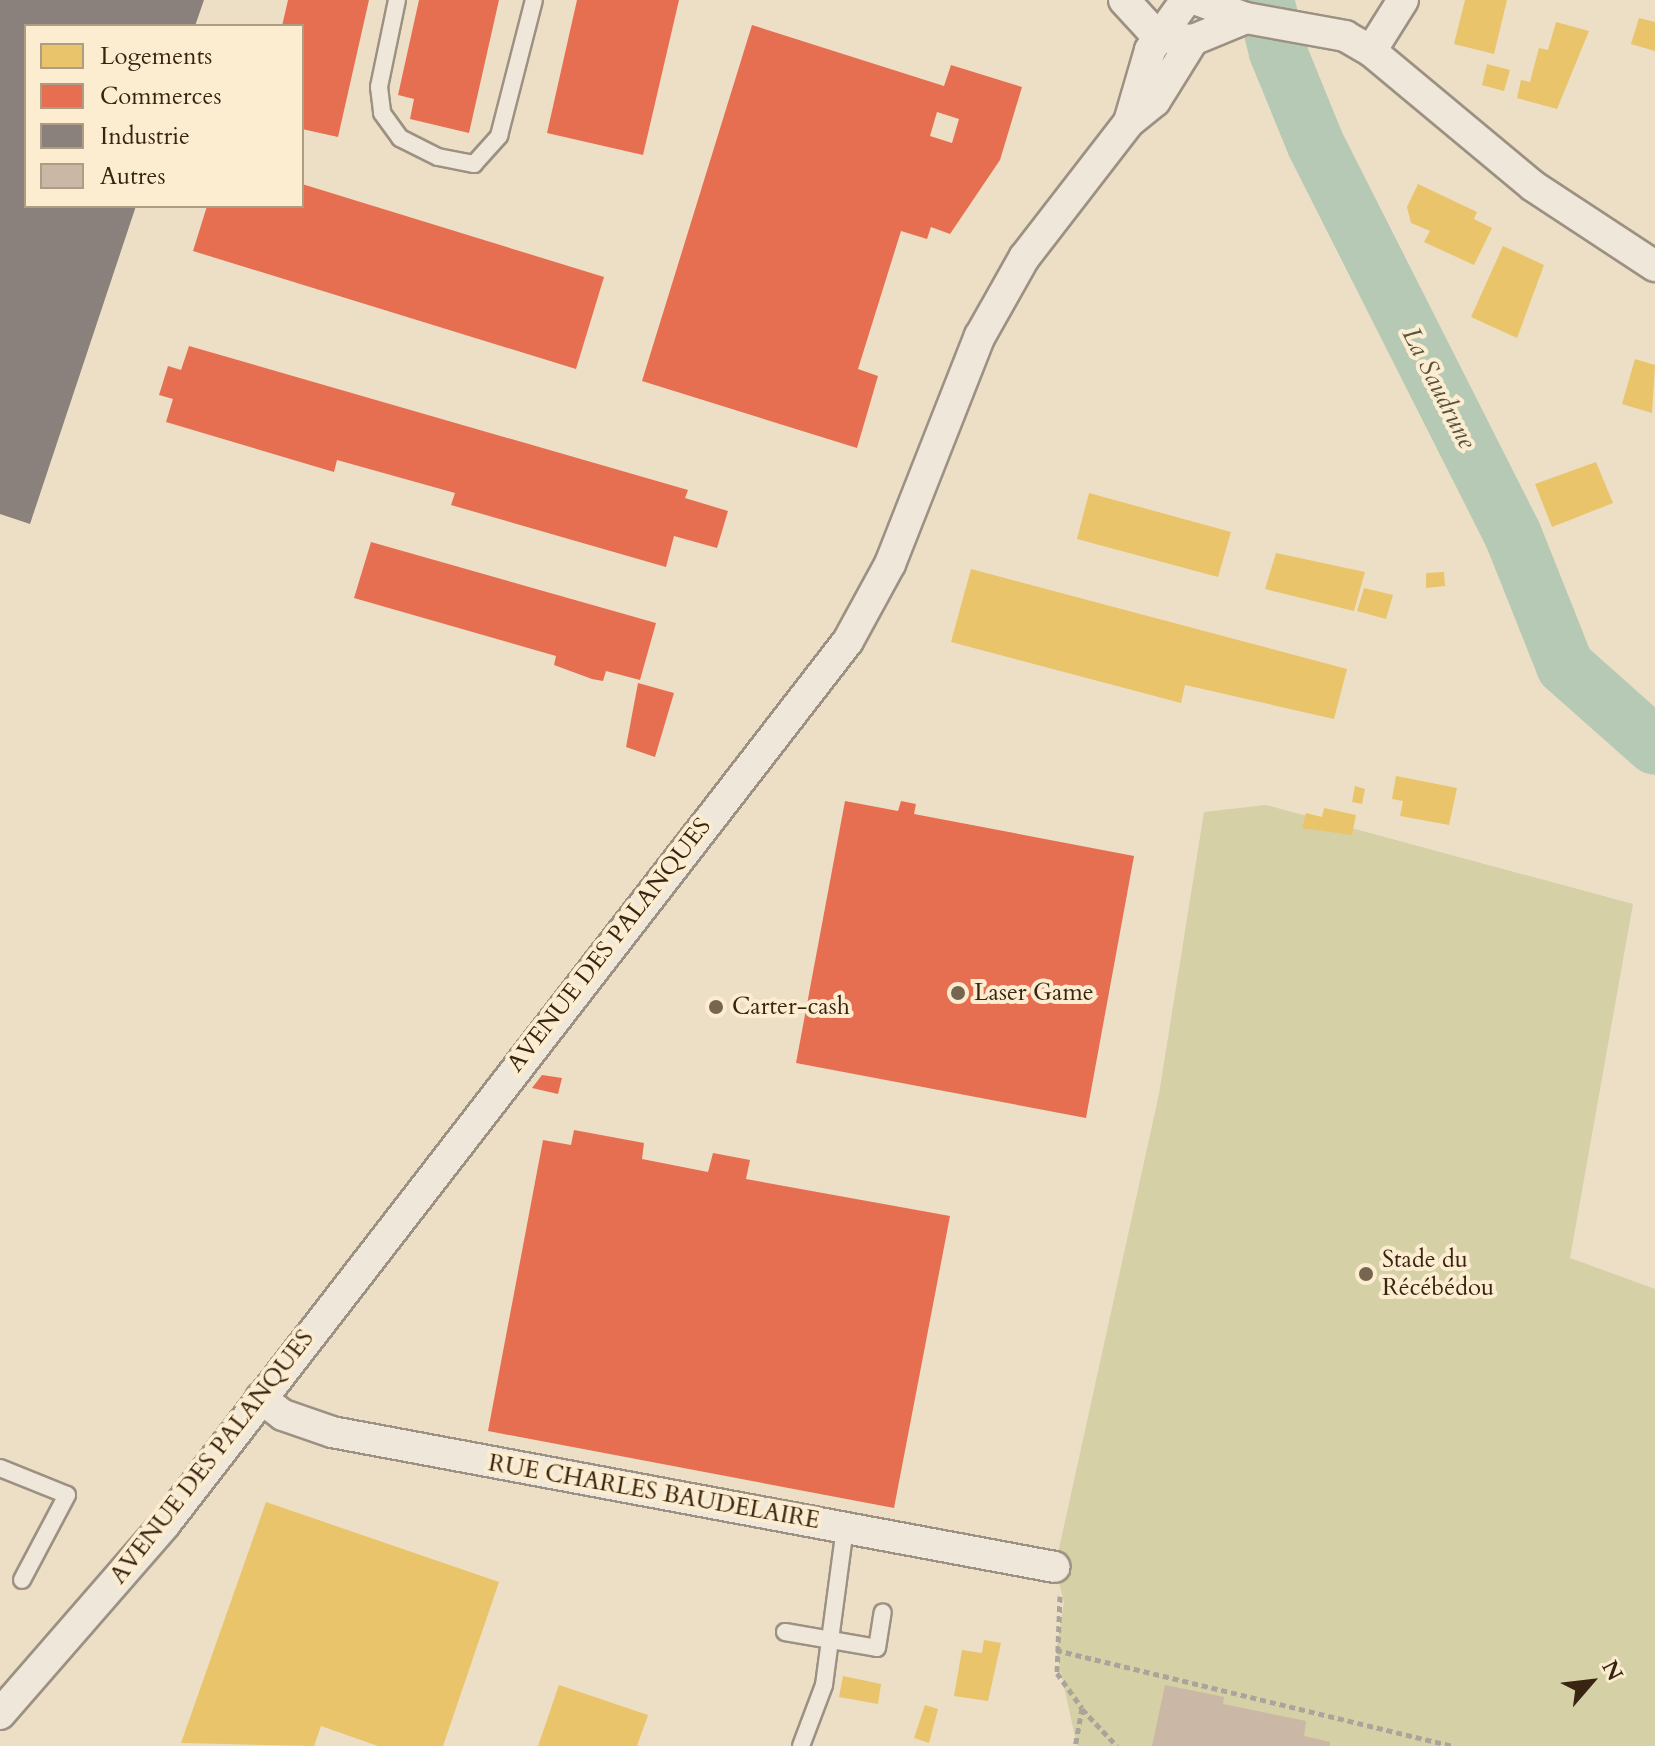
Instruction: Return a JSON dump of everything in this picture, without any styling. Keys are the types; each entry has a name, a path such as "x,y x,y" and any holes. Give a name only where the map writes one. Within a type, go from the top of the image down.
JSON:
{"street":[{"path":"1124,0 1158,37 1193,40 1246,18"},
{"name":"AVENUE DES PALANQUES","path":"1129,122 1158,37 1186,0"},
{"path":"1197,0 1246,18 1300,24 1345,36 1371,51 1533,186 1655,266"},
{"path":"1371,51 1403,0"},
{"name":"AVENUE DES PALANQUES","path":"0,1714 165,1524 848,641 890,564 980,336 1024,258 1129,122 1155,101 1193,40"},
{"name":"RUE CHARLES BAUDELAIRE","path":"261,1398 283,1415 332,1432 1055,1567"}],"lane":[{"path":"397,0 379,87 382,113 400,138 438,157 474,164 499,136 534,0"},
{"path":"0,1468 67,1495 22,1580"},
{"path":"801,1746 824,1685 845,1527"},
{"path":"785,1632 877,1648 883,1612"}],"path":[{"path":"1055,1567 1061,1604 1057,1673 1082,1708 1117,1746"},
{"path":"1056,1650 1454,1746"},
{"path":"1075,1746 1082,1708"}],"shaded area":[{"name":"Stade du Récébédou","path":"1266,805 1633,904 1570,1258 1655,1289 1655,1746 1077,1746 1056,1650 1064,1602 1055,1567 1159,1094 1204,812"}],"building: Logements":[{"path":"1465,0 1507,0 1494,54 1454,44"},
{"path":"1639,18 1655,22 1655,51 1631,44"},
{"path":"1556,22 1589,31 1557,109 1517,98 1521,80 1530,82 1539,48 1548,50"},
{"path":"1487,64 1510,70 1504,91 1482,85"},
{"path":"1418,184 1477,212 1474,219 1492,228 1474,265 1424,242 1430,231 1411,223 1407,207"},
{"path":"1503,246 1544,265 1517,338 1471,317"},
{"path":"1635,359 1655,365 1652,413 1622,404"},
{"path":"1596,462 1613,503 1552,527 1535,484"},
{"path":"1089,493 1231,532 1218,577 1077,539"},
{"path":"1276,553 1365,572 1354,611 1265,589"},
{"path":"971,569 1347,669 1334,719 1185,685 1181,703 951,642"},
{"path":"1444,572 1445,586 1426,588 1426,573"},
{"path":"1364,588 1393,595 1386,619 1357,611"},
{"path":"1396,776 1457,788 1449,825 1400,816 1403,801 1392,799"},
{"path":"1355,786 1365,789 1362,804 1352,802"},
{"path":"1324,808 1356,815 1352,835 1302,828 1306,813 1322,817"},
{"path":"266,1502 499,1582 443,1746 378,1746 321,1726 314,1746 181,1743"},
{"path":"984,1640 1001,1643 988,1701 954,1696 962,1650 982,1653"},
{"path":"843,1676 881,1684 878,1704 839,1697"},
{"path":"559,1685 648,1715 637,1746 538,1746"},
{"path":"925,1705 938,1709 929,1743 914,1738"}],"building: Commerces":[{"path":"288,0 369,0 338,137 304,129 304,24 282,24"},
{"path":"419,0 499,0 469,133 410,119 414,99 398,95"},
{"path":"577,0 679,0 643,155 547,133"},
{"path":"752,25 944,86 951,65 1022,87 1000,160 950,234 931,227 927,239 901,231 858,369 878,376 857,448 642,381","holes":["937,112 959,119 952,143 930,136"]},
{"path":"304,185 604,277 576,369 193,251 206,208 304,208"},
{"path":"189,346 688,490 685,498 728,511 717,548 674,536 666,567 451,505 455,493 337,460 334,472 166,422 173,399 159,395 168,366 181,370"},
{"path":"371,542 656,623 640,680 606,671 603,681 592,679 554,665 556,656 354,598"},
{"path":"638,683 674,693 655,757 626,747"},
{"name":"Laser Game","path":"845,801 898,811 901,801 916,804 914,814 1134,856 1086,1118 796,1063"},
{"path":"542,1075 562,1078 558,1094 532,1088"},
{"path":"574,1130 644,1143 642,1159 708,1172 713,1153 750,1160 746,1179 950,1216 894,1508 488,1431 543,1140 571,1145"}],"building: Industrie":[{"path":"0,0 204,0 196,24 24,24 24,208 135,208 30,524 0,514"}],"building: Autres":[{"path":"1165,1685 1224,1697 1223,1704 1306,1721 1304,1736 1330,1742 1330,1746 1152,1746"}],"waterway":[{"name":"La Saudrune","path":"1265,0 1278,52 1316,145 1513,535 1565,666 1655,746"}],"place":[{"name":"Laser Game","path":"958,993"},
{"name":"Carter-cash","path":"716,1007"},
{"name":"Stade du Récébédou","path":"1366,1274"}]}
